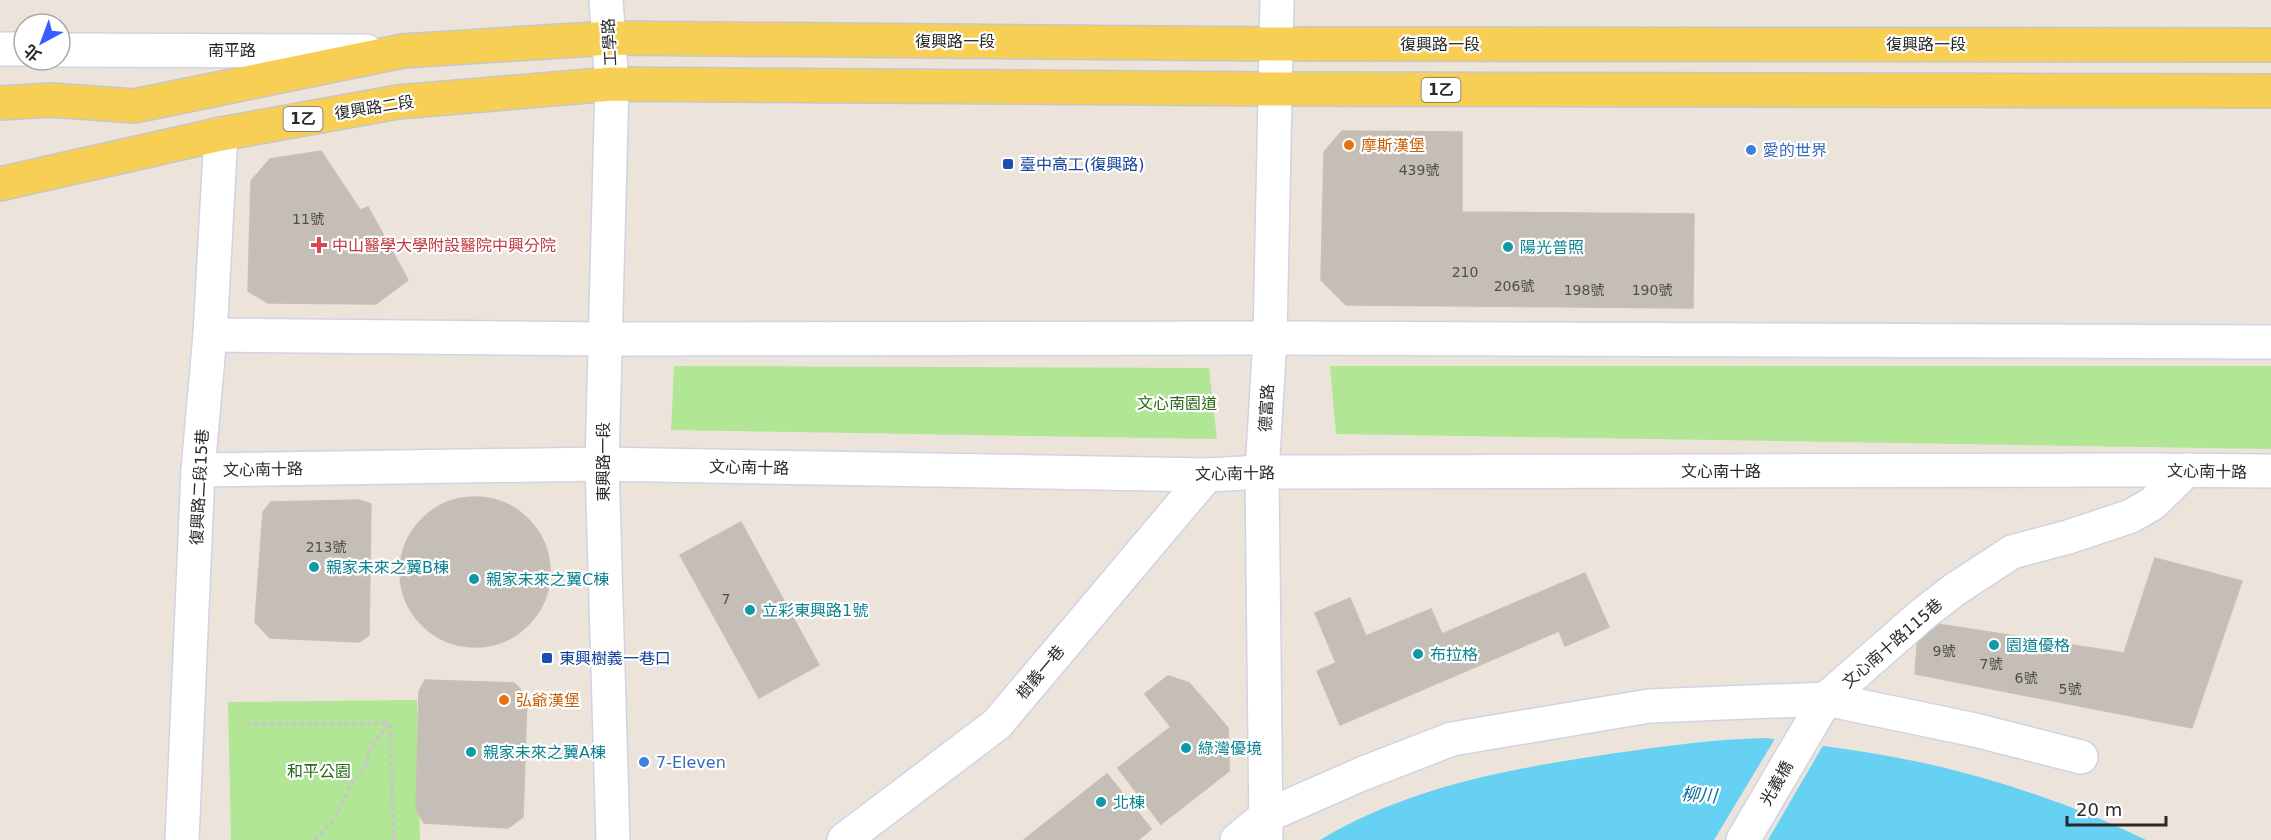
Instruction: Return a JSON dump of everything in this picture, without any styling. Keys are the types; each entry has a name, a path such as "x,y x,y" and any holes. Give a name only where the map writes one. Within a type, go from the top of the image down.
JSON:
{"main road":[{"name":"復興路一段","path":"610,38 1276,44 2271,45"},
{"path":"0,102 51,100 134,106 403,51 610,38"},
{"name":"1乙","path":"612,84 1275,89 2271,91"},
{"name":"復興路二段","path":"0,184 220,134 398,102 612,84"}],"street":[{"name":"工學路","path":"606,0 612,84"},
{"name":"德富路","path":"1266,828 1262,472 1270,338 1277,0"},
{"name":"南平路","path":"72,50 403,51"},
{"name":"東興路一段","path":"612,84 602,464 613,840"},
{"name":"復興路二段15巷","path":"182,840 198,470 210,335 220,134"},
{"path":"210,335 604,339 1270,338 2271,342"},
{"name":"文心南十路","path":"198,470 602,464 1207,474 1262,472 2271,471"},
{"name":"文心南十路115巷","path":"1818,712 1923,614 1954,590 2012,552 2068,537 2131,516 2152,504 2187,471"},
{"name":"樹義一巷","path":"844,840 997,724 1207,474"},
{"path":"1237,840 1266,828 1364,773 1452,740 1649,706 1818,712"},
{"name":"文心南十路115巷","path":"1818,712 1975,730 2081,757"},
{"name":"光義橋","path":"1743,840 1818,712"}],"path":[{"path":"247,724 390,723"},
{"path":"315,840 336,817 352,782 366,767 369,750 390,723"},
{"path":"390,723 394,840"}],"green space":[{"name":"文心南園道","path":"674,366 1209,368 1217,439 671,430"},
{"path":"1330,366 2271,366 2271,449 1336,434"},
{"name":"和平公園","path":"417,700 420,840 231,840 228,702"}],"water":[{"name":"柳川","path":"1766,738 1881,755 1976,776 2035,794 2146,840 1320,840 1354,821 1390,806 1463,782 1501,773 1653,748 1709,741"}],"pier":[{"path":"1776,737 1825,742 1768,840 1714,840"}],"building":[{"name":"陽光普照","path":"1342,131 1462,132 1462,212 1694,214 1693,308 1346,305 1321,280 1324,152"},
{"name":"中山醫學大學附設醫院中興分院","path":"321,151 360,210 368,207 408,280 376,304 268,303 248,291 251,181 270,159"},
{"name":"親家未來之翼C棟","path":"475,497 490,498 504,503 528,519 544,543 549,557 549,587 544,601 528,625 504,641 490,646 475,647 460,646 446,641 422,625 406,601 401,587 400,572 401,557 406,543 422,519 446,503 460,498"},
{"name":"親家未來之翼B棟","path":"359,500 371,504 369,635 359,642 270,638 255,622 263,512 271,502"},
{"name":"立彩東興路1號","path":"741,522 819,665 759,698 680,555"},
{"name":"園道優格","path":"2155,558 2242,581 2192,728 1915,674 1919,621 2124,653"},
{"name":"布拉格","path":"1585,573 1609,627 1565,646 1559,631 1340,725 1317,671 1336,663 1315,613 1350,598 1366,636 1431,609 1442,634"},
{"name":"綠灣優境","path":"1168,676 1189,683 1228,728 1229,771 1161,824 1118,768 1171,727 1145,694"},
{"name":"綠灣優境","path":"1168,676 1189,683 1228,728 1229,771 1161,824 1118,768 1171,727 1145,694"},
{"name":"親家未來之翼A棟","path":"425,680 514,683 527,696 523,817 508,828 424,823 416,809 419,691"},
{"name":"北棟","path":"1107,774 1151,829 1138,840 1024,840"},
{"name":"北棟","path":"1107,774 1151,829 1138,840 1024,840"}],"place":[{"name":"摩斯漢堡","path":"1349,145"},
{"name":"愛的世界","path":"1751,150"},
{"name":"臺中高工(復興路)","path":"1008,164"},
{"name":"中山醫學大學附設醫院中興分院","path":"319,245"},
{"name":"陽光普照","path":"1508,247"},
{"name":"親家未來之翼B棟","path":"314,567"},
{"name":"親家未來之翼C棟","path":"474,579"},
{"name":"立彩東興路1號","path":"750,610"},
{"name":"園道優格","path":"1994,645"},
{"name":"布拉格","path":"1418,654"},
{"name":"東興樹義一巷口","path":"547,658"},
{"name":"弘爺漢堡","path":"504,700"},
{"name":"綠灣優境","path":"1186,748"},
{"name":"親家未來之翼A棟","path":"471,752"},
{"name":"7-Eleven","path":"644,762"},
{"name":"北棟","path":"1101,802"}]}
